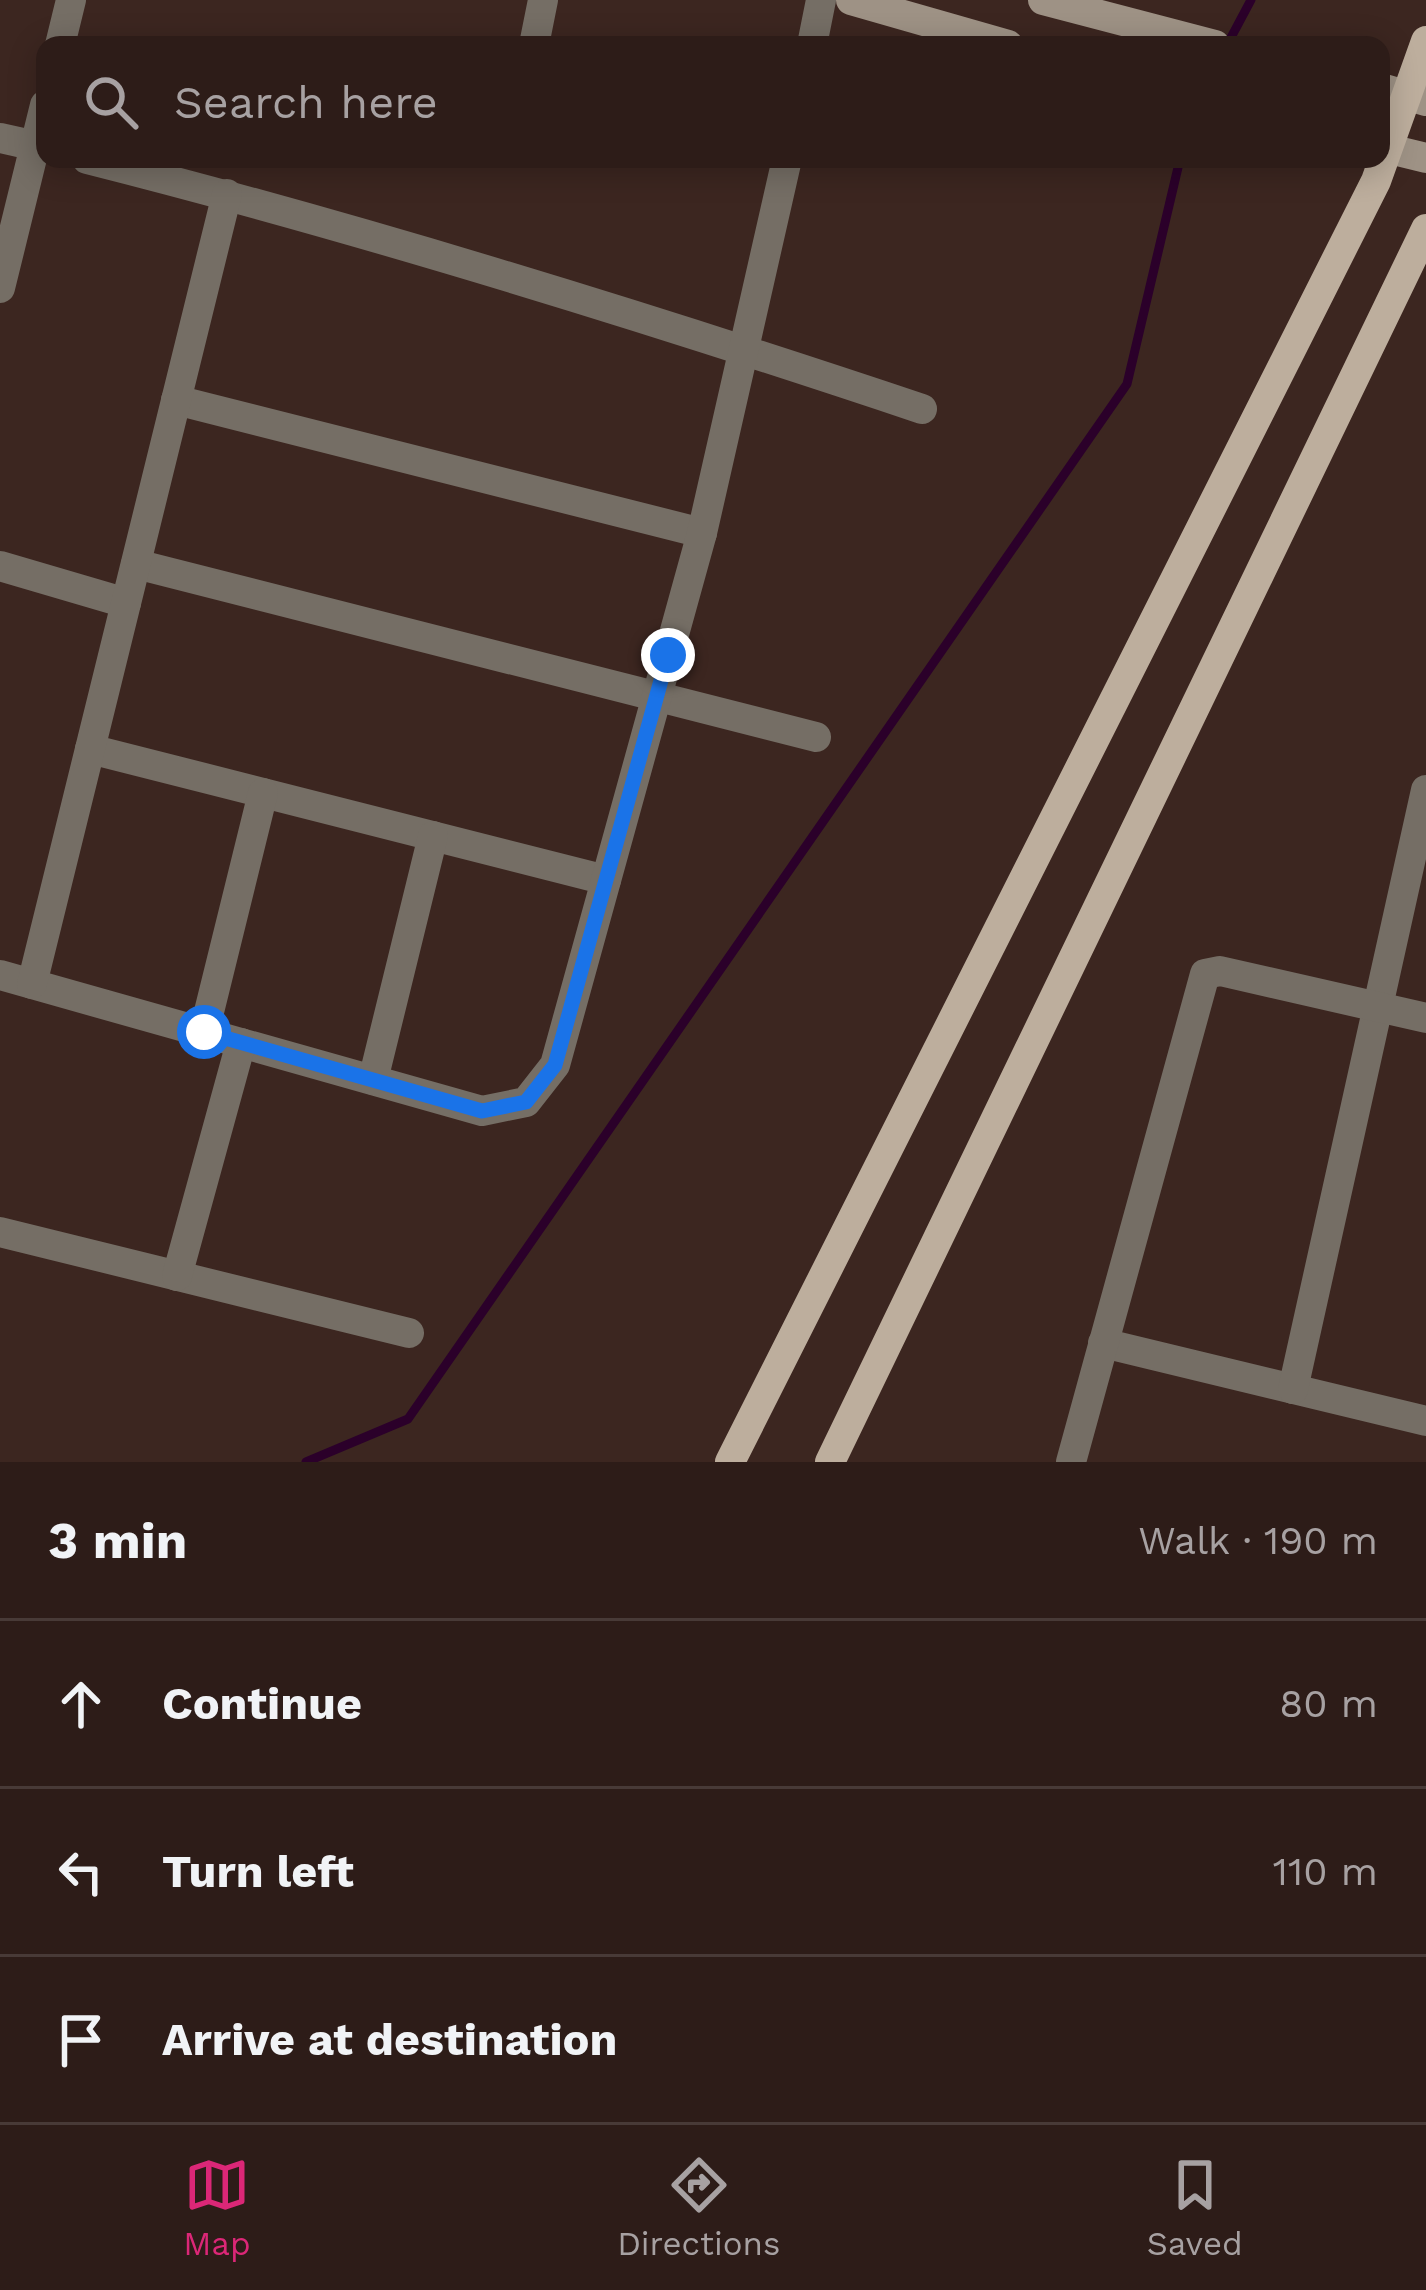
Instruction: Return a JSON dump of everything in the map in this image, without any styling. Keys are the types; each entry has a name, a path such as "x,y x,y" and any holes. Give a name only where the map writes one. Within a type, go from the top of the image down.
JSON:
{"main road":[{"path":"1390,132 1426,41"},
{"path":"730,1462 1374,168"},
{"path":"830,1462 1426,229"}],"street":[{"path":"62,36 71,0"},
{"path":"536,36 543,0"},
{"path":"814,36 821,0"},
{"path":"851,0 977,36"},
{"path":"1043,0 1111,9 1189,36"},
{"path":"0,138 36,146"},
{"path":"1390,149 1426,158"},
{"path":"0,288 36,161"},
{"path":"122,168 226,194 746,350 922,409"},
{"path":"0,975 482,1111 526,1102 555,1065 702,533 785,168"},
{"path":"32,984 226,194"},
{"path":"176,400 702,533"},
{"path":"136,564 816,737"},
{"path":"0,566 126,603"},
{"path":"90,749 606,880"},
{"path":"1293,1389 1426,790"},
{"path":"204,1032 263,793"},
{"path":"374,1080 433,836"},
{"path":"1071,1462 1205,974 1220,970 1426,1018"},
{"path":"177,1276 241,1043"},
{"path":"0,1232 409,1333"},
{"path":"1103,1343 1426,1421"}],"waterway":[{"path":"1232,36 1251,0"},
{"path":"306,1462 408,1419 1127,384 1178,168"}],"route":[{"path":"204,1032 482,1111 526,1102 555,1065 668,655"}]}
